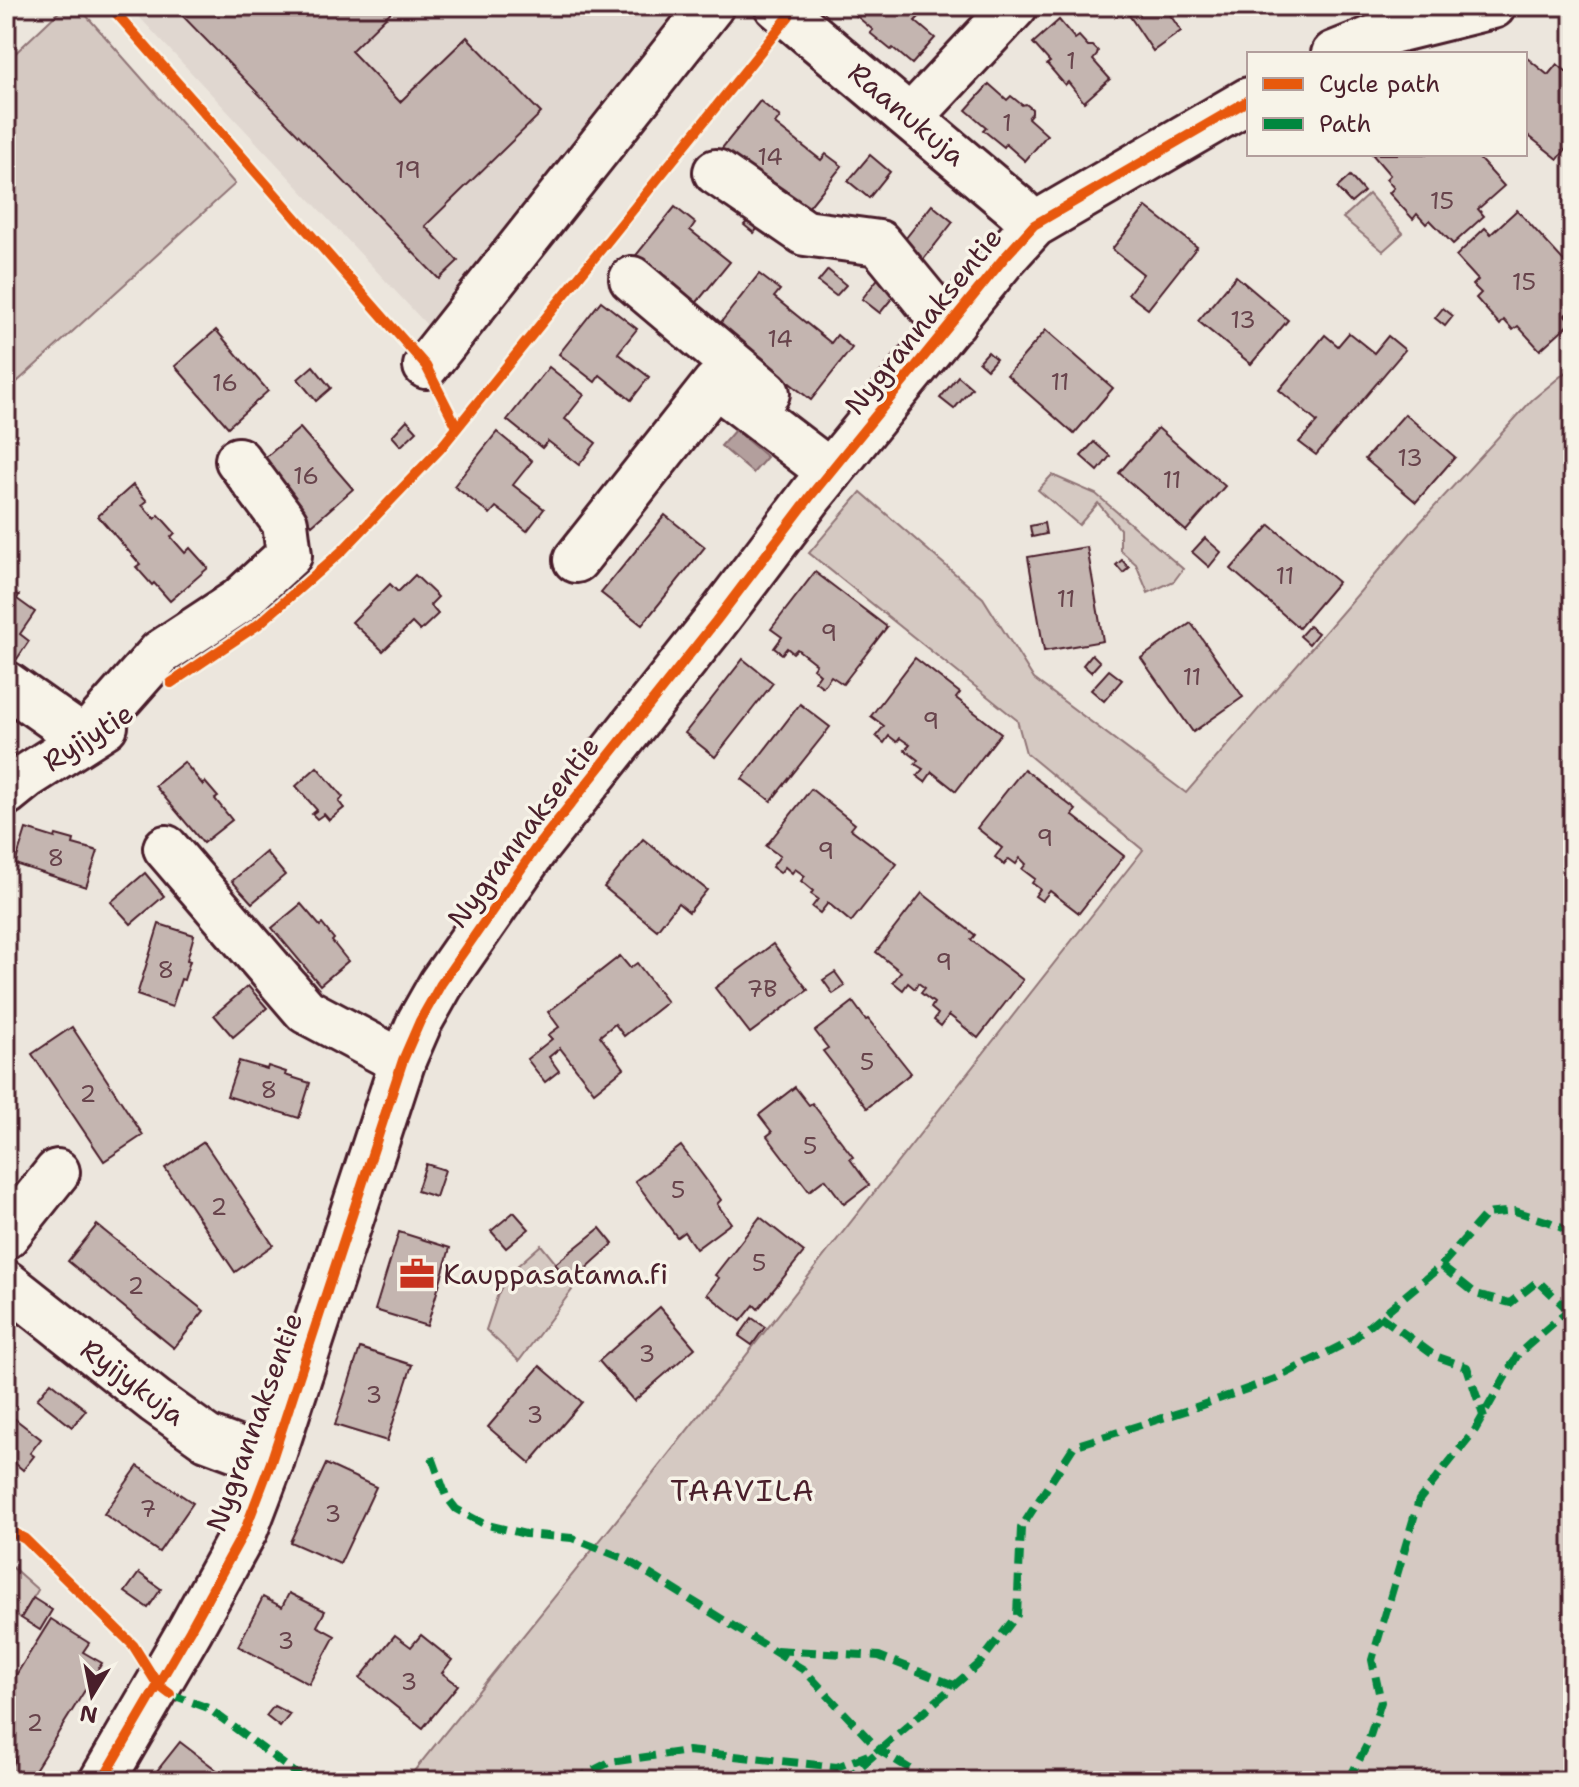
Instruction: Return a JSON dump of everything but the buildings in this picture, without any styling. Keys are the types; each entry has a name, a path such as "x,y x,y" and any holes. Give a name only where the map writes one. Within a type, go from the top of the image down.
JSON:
{"street":[{"path":"426,366 711,6"},
{"name":"Raanukuja","path":"777,6 911,117 1034,225"},
{"path":"911,117 1015,6"},
{"path":"1339,52 1392,31 1485,7"},
{"name":"Nygrannaksentie","path":"102,1781 245,1530 271,1462 403,1060 441,984 535,849 837,464 1034,225 1247,101"},
{"path":"716,172 805,233 879,243 934,310 954,321"},
{"path":"632,279 837,464"},
{"path":"576,560 715,384 837,464"},
{"path":"6,684 84,739 160,653 239,601 289,555 285,523 238,460"},
{"name":"Ryijytie","path":"6,793 27,776 171,683"},
{"path":"166,848 306,1011 403,1060"},
{"path":"6,1236 57,1172"},
{"name":"Ryijykuja","path":"6,1283 155,1401 207,1438 271,1462"}],"shaded area":[{"path":"65,6 78,6 235,184 6,392 6,62"},
{"path":"129,6 728,6 733,10 612,156 455,355"},
{"path":"1369,194 1403,233 1383,251 1343,218"},
{"path":"1573,366 1573,1781 406,1781 631,1502 1143,850 1026,753 1017,720 809,553 861,492 983,598 1034,679 1186,793 1415,528 1532,400"},
{"path":"735,430 767,457 753,473 721,446"},
{"path":"1052,475 1096,494 1183,569 1174,581 1148,593 1136,564 1120,550 1120,529 1098,503 1079,525 1038,490"},
{"path":"541,1245 571,1282 572,1290 519,1361 486,1330 508,1274"},
{"path":"11,1566 38,1590 21,1618 6,1609"}],"marked path":[{"path":"844,1781 979,1664 1017,1615 1021,1528 1074,1446 1275,1379 1352,1340 1441,1266 1486,1214 1515,1211 1573,1233"},
{"path":"1441,1266 1476,1294 1510,1303 1538,1281 1568,1310"},
{"path":"1348,1781 1367,1745 1381,1702 1372,1660 1419,1500 1475,1430 1518,1354 1573,1306"},
{"path":"1380,1316 1435,1356 1467,1367 1484,1418"},
{"path":"432,1457 446,1496 456,1509 484,1524 525,1534 572,1538 625,1559 804,1670 879,1750 930,1781"},
{"path":"776,1650 879,1656 954,1685"},
{"path":"170,1694 208,1708 306,1781"},
{"path":"572,1781 610,1762 688,1751 837,1767 868,1755"}],"cycle path":[{"path":"110,6 426,366 457,427"},
{"path":"171,683 259,624 343,550 440,449 789,16"},
{"path":"102,1781 245,1530 271,1462 403,1060 441,984 535,849 716,621 812,494 1034,225 1247,101"},
{"path":"6,1529 25,1539 133,1645 158,1685 170,1694"}],"place":[{"name":"Kauppasatama.fi","path":"417,1274"}],"district":[{"name":"TAAVILA","path":"743,1491"}]}
